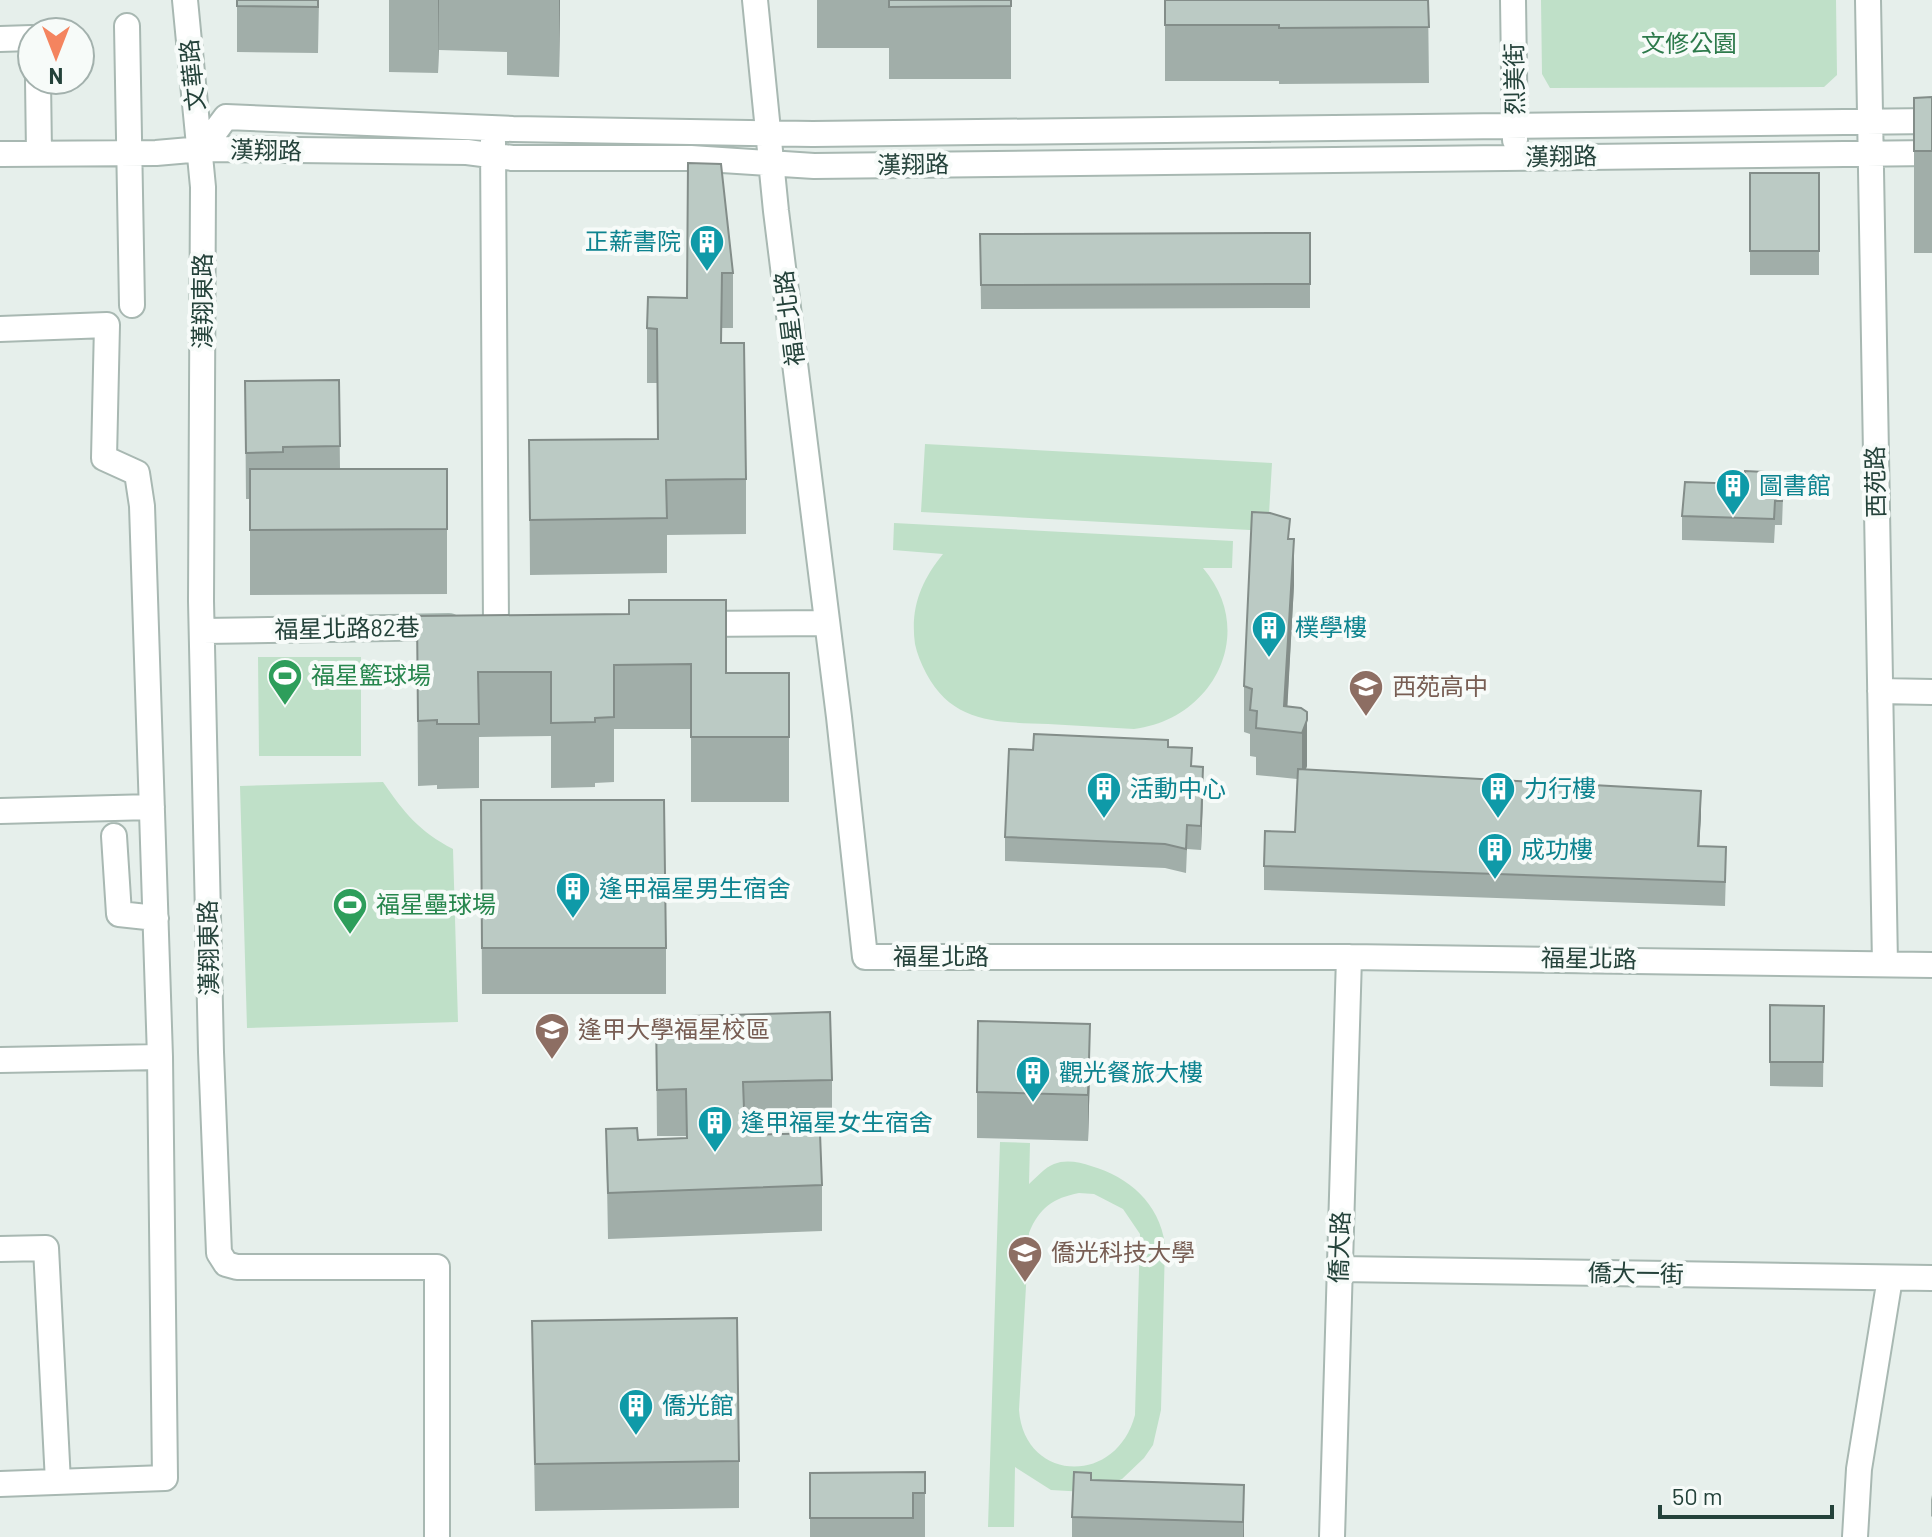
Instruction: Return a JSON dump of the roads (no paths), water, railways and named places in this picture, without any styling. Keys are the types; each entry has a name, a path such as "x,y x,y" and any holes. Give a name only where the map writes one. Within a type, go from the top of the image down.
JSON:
{"street":[{"name":"文華路","path":"185,0 202,149"},
{"name":"福星北路","path":"755,0 865,957 1349,957 1932,965"},
{"name":"烈美街","path":"1513,0 1514,158"},
{"name":"西苑路","path":"1868,0 1885,964"},
{"path":"127,26 132,305"},
{"path":"38,96 39,153"},
{"name":"漢翔路","path":"202,149 226,117 492,127 825,134 1932,121"},
{"path":"492,127 493,156"},
{"name":"漢翔路","path":"202,149 691,158 814,166 1932,153"},
{"path":"0,154 202,149"},
{"name":"漢翔東路","path":"202,149 201,601 211,1052 219,1253 226,1264 237,1267 437,1267 437,1537"},
{"name":"福星北路82巷","path":"203,631 488,627 493,156"},
{"path":"0,329 107,325 104,458 137,473 142,506 160,1057 165,1478 0,1484"},
{"path":"670,624 827,623"},
{"path":"1880,691 1932,692"},
{"path":"0,811 152,807"},
{"path":"114,836 119,914 156,918"},
{"name":"僑大路","path":"1332,1537 1349,957"},
{"path":"0,1060 160,1057"},
{"path":"0,1249 46,1248 58,1482"},
{"name":"僑大一街","path":"1339,1269 1932,1278"},
{"path":"1855,1537 1859,1469 1890,1278"}],"place":[{"name":"正薪書院","path":"707,273"},
{"name":"圖書館","path":"1733,517"},
{"name":"樸學樓","path":"1269,659"},
{"name":"福星籃球場","path":"285,707"},
{"name":"西苑高中","path":"1366,718"},
{"name":"活動中心","path":"1104,820"},
{"name":"力行樓","path":"1498,820"},
{"name":"成功樓","path":"1495,881"},
{"name":"逢甲福星男生宿舍","path":"573,920"},
{"name":"福星壘球場","path":"350,936"},
{"name":"逢甲大學福星校區","path":"552,1061"},
{"name":"觀光餐旅大樓","path":"1033,1104"},
{"name":"逢甲福星女生宿舍","path":"715,1154"},
{"name":"僑光科技大學","path":"1025,1284"},
{"name":"僑光館","path":"636,1437"}],"park label":[{"name":"文修公園","path":"1689,44"}]}
